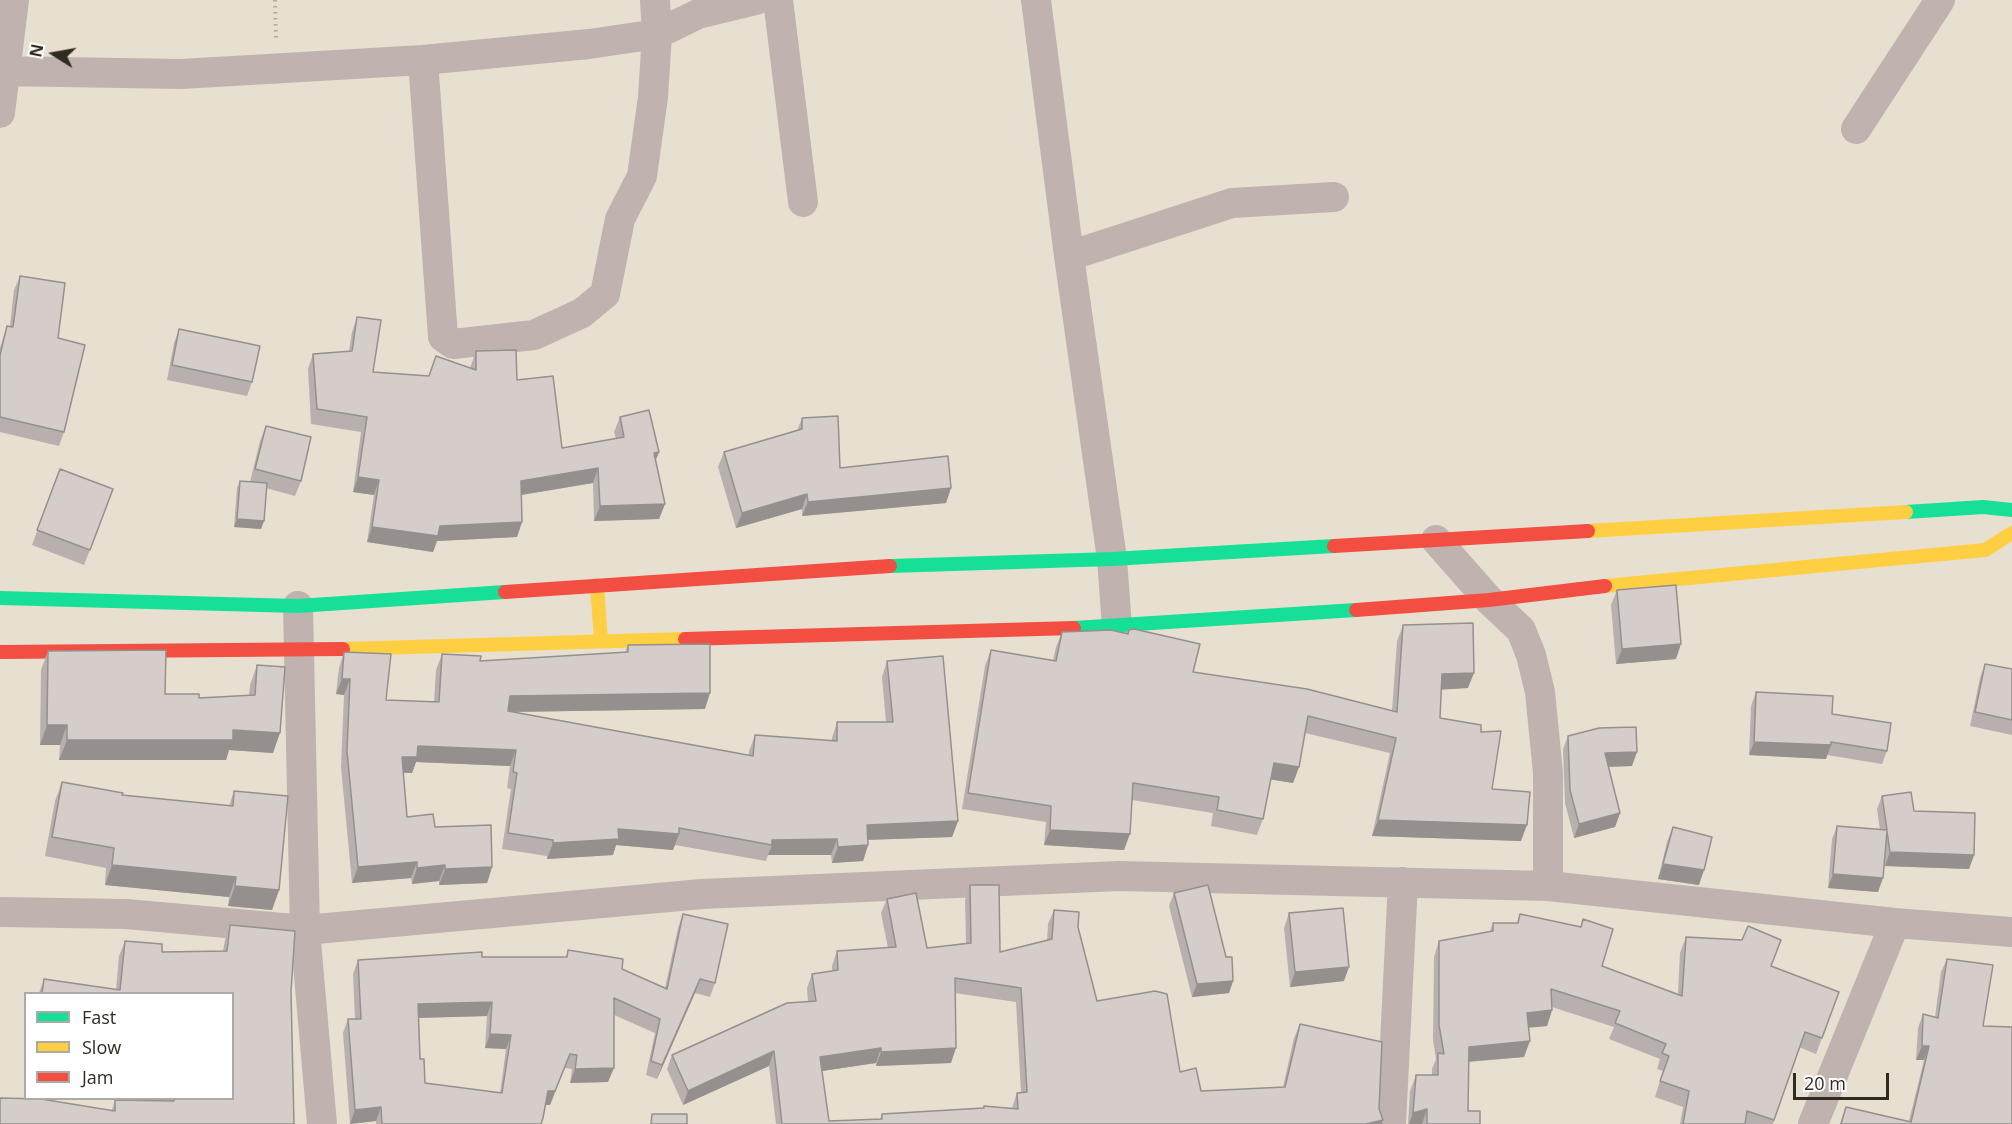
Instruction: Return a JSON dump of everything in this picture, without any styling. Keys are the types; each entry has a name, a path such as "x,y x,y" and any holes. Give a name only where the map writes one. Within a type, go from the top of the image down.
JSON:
{"highway":[{"path":"0,598 298,606 857,567 1112,559 1436,540 1676,532 1983,507 2012,510"},
{"path":"0,652 300,650 1117,627 1489,600 1680,572 1985,550 2012,533"},
{"path":"597,585 601,640"}],"street":[{"path":"0,113 2,72 14,0"},
{"path":"423,60 443,337 453,344 534,335 582,313 605,294 620,219 642,176 653,97 657,33 655,0"},
{"path":"2,72 181,74 423,60 589,44 657,33 698,14 756,0"},
{"path":"778,0 803,202"},
{"path":"1036,0 1112,559 1117,627"},
{"path":"1856,129 1940,0"},
{"path":"1069,256 1232,203 1334,197"},
{"path":"1436,540 1489,600 1521,630 1532,655 1540,692 1548,773 1548,886"},
{"path":"298,606 305,930 322,1124"},
{"path":"0,912 126,914 305,930 714,894 1119,876 1548,886 1895,924 2012,932"},
{"path":"1391,1124 1403,882"},
{"path":"1813,1124 1895,924"}],"building":[{"path":"20,276 65,283 58,338 85,345 64,432 0,417 0,355 7,326 13,327"},
{"path":"357,317 381,320 373,372 429,376 436,356 476,370 476,351 516,350 517,380 553,376 562,448 624,437 620,417 649,410 659,452 654,453 665,504 600,506 598,468 521,481 522,522 440,526 438,536 372,527 379,480 358,477 367,417 317,409 313,354 352,351"},
{"path":"179,329 260,346 252,382 172,365"},
{"path":"838,416 840,468 948,456 951,488 808,502 807,494 742,513 724,452 802,429 802,418"},
{"path":"266,426 311,437 301,481 255,469"},
{"path":"60,469 113,489 90,550 37,530"},
{"path":"240,481 267,483 264,521 237,519"},
{"path":"1676,585 1681,644 1622,649 1617,590"},
{"path":"1473,623 1474,673 1442,674 1440,718 1481,725 1481,732 1501,731 1492,789 1530,792 1527,825 1378,820 1396,738 1308,716 1299,767 1274,763 1263,819 1217,810 1219,797 1133,783 1130,834 1050,830 1051,806 968,793 991,650 1056,661 1062,632 1111,630 1128,634 1129,630 1134,629 1200,644 1193,672 1307,689 1397,712 1403,625"},
{"path":"710,644 710,693 510,696 508,711 753,756 755,735 837,741 837,722 893,722 887,661 943,656 958,821 867,825 868,845 838,847 837,839 772,840 772,845 679,828 679,834 618,829 619,839 553,843 553,840 508,833 517,773 513,772 516,750 418,746 417,757 402,757 407,817 433,814 435,827 491,825 492,867 445,869 445,865 417,868 417,862 358,867 347,751 350,679 342,679 344,652 391,654 386,700 439,702 442,654 481,656 480,661 628,652 628,645"},
{"path":"166,650 165,694 199,694 199,698 255,695 257,665 285,667 280,733 233,730 233,740 67,740 67,725 47,725 48,651"},
{"path":"1985,664 2012,669 2012,720 1975,712"},
{"path":"1756,692 1833,696 1832,714 1891,723 1887,751 1831,742 1831,745 1754,742"},
{"path":"1636,727 1637,752 1605,753 1620,813 1579,824 1570,790 1568,736 1599,728"},
{"path":"62,782 123,793 122,795 233,806 234,791 288,796 279,890 235,886 236,877 112,865 114,848 52,837"},
{"path":"1911,792 1914,811 1975,813 1974,855 1890,852 1887,831 1883,878 1833,874 1837,826 1887,830 1882,796"},
{"path":"1673,827 1712,837 1704,870 1663,864"},
{"path":"970,885 999,885 1000,952 1052,939 1054,910 1079,912 1078,927 1097,1001 1155,991 1167,994 1180,1072 1196,1068 1201,1091 1285,1087 1300,1024 1382,1042 1379,1109 1383,1120 1366,1124 782,1124 774,1051 688,1091 672,1055 787,1003 816,1001 812,974 838,970 837,951 896,947 887,899 916,893 927,948 971,943","holes":["955,978 1021,988 1027,1092 1017,1093 1018,1109 984,1106 984,1108 882,1114 882,1119 829,1121 820,1057 881,1048 881,1052 956,1048"]},
{"path":"1208,885 1226,957 1232,957 1233,981 1197,984 1174,893"},
{"path":"1343,908 1349,967 1295,972 1289,913"},
{"path":"683,914 728,924 715,983 700,979 662,1065 651,1061 660,1019 614,998 614,1068 575,1069 577,1055 570,1054 555,1091 548,1091 541,1124 382,1124 381,1107 355,1110 348,1019 361,1019 358,960 482,952 482,957 567,957 568,950 623,959 622,969 667,989","holes":["492,1002 490,1034 511,1035 502,1093 425,1083 424,1059 420,1059 418,1004"]},
{"path":"1520,914 1581,927 1583,919 1613,929 1602,966 1682,996 1686,937 1742,940 1748,926 1781,940 1771,966 1839,992 1822,1038 1805,1032 1774,1120 1747,1111 1745,1124 1683,1124 1689,1091 1660,1081 1669,1056 1662,1053 1666,1044 1615,1023 1620,1011 1551,989 1552,1010 1527,1013 1530,1041 1469,1047 1468,1111 1480,1111 1480,1124 1427,1124 1427,1109 1413,1113 1416,1075 1438,1075 1438,1053 1444,1054 1439,1025 1439,941 1493,931 1493,923 1518,923"},
{"path":"230,925 295,931 291,992 294,1124 0,1124 0,1098 47,1100 115,1111 115,1100 234,1100 234,992 42,992 44,979 120,990 125,941 162,944 162,952 227,951"},
{"path":"1947,959 1993,965 1983,1026 2012,1027 2012,1124 1841,1124 1846,1107 1911,1122 1929,1046 1922,1046 1923,1014 1938,1018"},
{"path":"652,1114 687,1114 687,1124 651,1124"}],"traffic: fast":[{"path":"1906,512 1983,507 2012,510"},
{"path":"890,566 1112,559 1334,546"},
{"path":"0,598 298,606 505,592"},
{"path":"1074,628 1356,610"}],"traffic: slow":[{"path":"1588,531 1906,512"},
{"path":"1605,586 1985,550 2012,533"},
{"path":"597,585 601,641"},
{"path":"343,649 685,639"}],"traffic: jam":[{"path":"1334,546 1588,531"},
{"path":"505,592 890,566"},
{"path":"1356,610 1489,600 1605,586"},
{"path":"685,639 1074,628"},
{"path":"0,652 343,649"}]}
